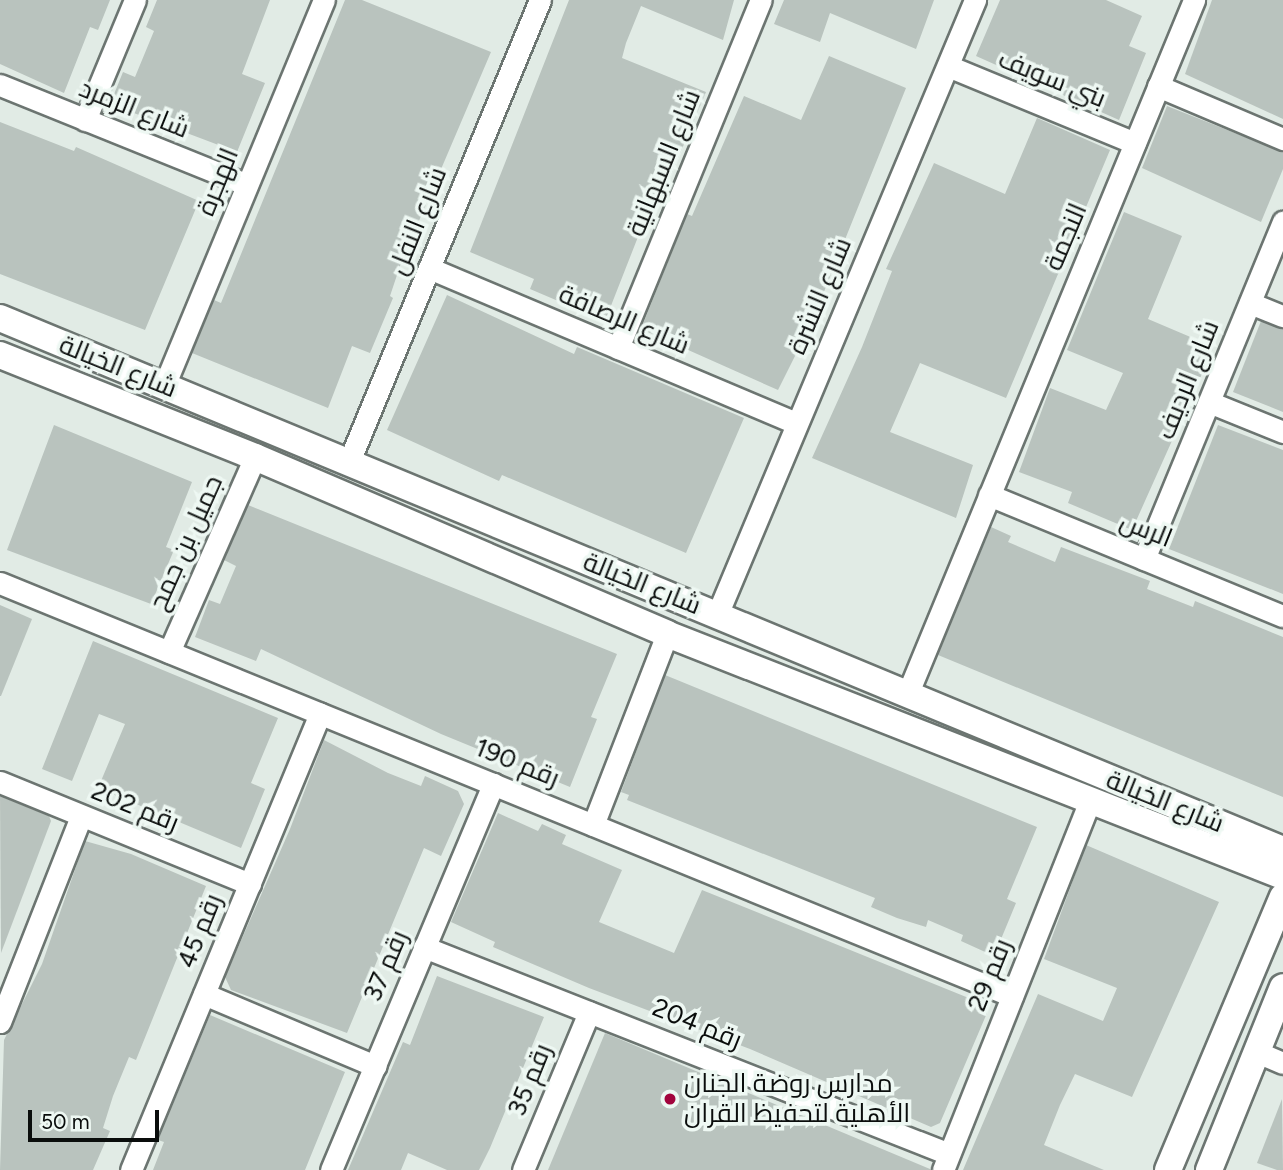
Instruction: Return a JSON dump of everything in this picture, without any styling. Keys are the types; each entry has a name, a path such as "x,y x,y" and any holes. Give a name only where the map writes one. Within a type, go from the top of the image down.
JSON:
{"street":[{"path":"85,120 135,0"},
{"name":"الهجرة","path":"164,386 324,0"},
{"name":"شارع النفل","path":"348,464 540,0"},
{"name":"شارع السبهانية","path":"618,348 761,0"},
{"name":"شارع النشرة","path":"717,615 975,0"},
{"name":"النجمة","path":"907,695 1194,0"},
{"name":"بني سويف","path":"948,66 1135,143"},
{"name":"شارع الزمرد","path":"0,85 247,185"},
{"path":"1158,86 1283,139"},
{"name":"شارع الرديف","path":"1144,559 1283,222"},
{"name":"شارع الرصافة","path":"429,268 796,424"},
{"path":"1250,303 1283,316"},
{"name":"شارع الخيالة","path":"0,318 907,695 1240,845 1283,876"},
{"name":"شارع الخيالة","path":"0,355 255,457 667,634 1090,800 1240,845 1283,850"},
{"path":"1209,402 1283,432"},
{"name":"جميل بن جمح","path":"169,652 255,457"},
{"name":"الرس","path":"989,495 1283,616"},
{"path":"527,572 545,574 553,567 556,558 541,543"},
{"path":"603,606 586,587 590,576 604,573 628,579"},
{"name":"رقم 190","path":"0,583 1012,996"},
{"path":"593,825 667,634"},
{"name":"رقم 45","path":"131,1170 320,714"},
{"name":"رقم 202","path":"0,782 250,884"},
{"name":"رقم 37","path":"331,1170 493,784"},
{"name":"رقم 29","path":"946,1162 1090,800"},
{"path":"0,1022 82,816"},
{"path":"1168,1170 1283,897"},
{"name":"رقم 204","path":"425,947 589,1012 946,1162"},
{"path":"1209,1170 1283,987"},
{"path":"204,994 375,1066"},
{"name":"رقم 35","path":"523,1170 589,1012"},
{"path":"1257,1052 1283,1063"}],"building":[{"path":"0,0 110,0 98,30 90,27 64,93 0,64"},
{"path":"157,0 270,0 242,74 265,83 237,152 110,104 123,72 135,77 154,31 146,27"},
{"path":"345,0 362,0 491,52 401,263 390,296 393,298 370,353 352,346 328,408 192,353 214,300 221,303"},
{"path":"569,0 734,0 723,40 641,6 626,43 622,58 706,92 663,194 656,191 605,321 530,289 534,279 470,252"},
{"path":"784,0 934,0 916,49 830,13 820,42 774,24"},
{"path":"1000,0 1106,0 1142,16 1129,46 1146,53 1119,120 976,56"},
{"path":"1212,0 1283,0 1283,119 1185,74"},
{"path":"829,56 906,88 811,324 778,390 641,329 687,214 692,216 744,96 801,120"},
{"path":"1167,106 1283,152 1283,169 1261,222 1142,168"},
{"path":"1037,118 1110,150 1006,398 920,363 890,432 973,465 956,518 812,458 862,347 892,271 886,269 934,163 1005,194"},
{"path":"0,122 74,151 76,147 199,201 145,330 0,274"},
{"path":"1124,212 1182,236 1148,319 1214,347 1132,530 1068,503 1072,492 1019,472 1050,388 1106,410 1123,373 1067,350"},
{"path":"447,295 574,354 577,347 744,418 686,553 502,475 499,481 387,430"},
{"path":"1261,321 1283,329 1283,412 1233,392"},
{"path":"54,425 192,482 166,547 174,550 151,604 7,550"},
{"path":"1218,425 1283,450 1283,594 1169,549"},
{"path":"248,505 617,654 591,717 597,719 570,787 441,734 261,649 256,661 195,637 209,600 220,604 236,566 224,560"},
{"path":"991,527 1011,536 1008,542 1055,562 1061,547 1150,581 1147,589 1193,607 1195,601 1283,637 1283,797 938,655"},
{"path":"0,605 32,619 1,696 0,696"},
{"path":"93,641 278,718 251,783 265,789 241,848 98,788 125,724 99,714 72,781 42,769"},
{"path":"665,675 1037,827 1007,899 1016,903 994,956 961,941 963,935 928,920 926,927 897,918 871,907 875,898 627,800 629,795 621,792"},
{"path":"324,740 388,773 421,786 425,776 458,791 464,804 441,856 424,848 347,1033 231,990 225,977 290,829"},
{"path":"0,796 49,816 51,821 1,953"},
{"path":"498,813 538,831 542,824 566,835 562,844 622,870 599,922 674,953 702,890 981,1003 987,1013 940,1123 931,1127 750,1049 589,988 493,947 495,942 451,922"},
{"path":"85,841 131,854 206,886 136,1060 129,1057 113,1096 103,1128 110,1131 93,1170 0,1170 4,1040 42,964"},
{"path":"1086,845 1219,902 1132,1097 1075,1074 1060,1105 1044,1145 1104,1170 963,1170 1038,994 1103,1021 1117,988 1044,959"},
{"path":"437,976 544,1017 490,1148 479,1170 447,1170 408,1153 401,1170 348,1170 403,1042 410,1045"},
{"path":"210,1015 345,1072 305,1170 153,1170 164,1142 158,1140"},
{"name":"مدارس روضة الجنان الأهلية لتحفيظ القران","path":"605,1033 930,1169 930,1170 548,1170"},
{"path":"1282,1099 1283,1170 1277,1170 1257,1163"}],"place":[{"name":"مدارس روضة الجنان الأهلية لتحفيظ القران","path":"670,1099"}]}
